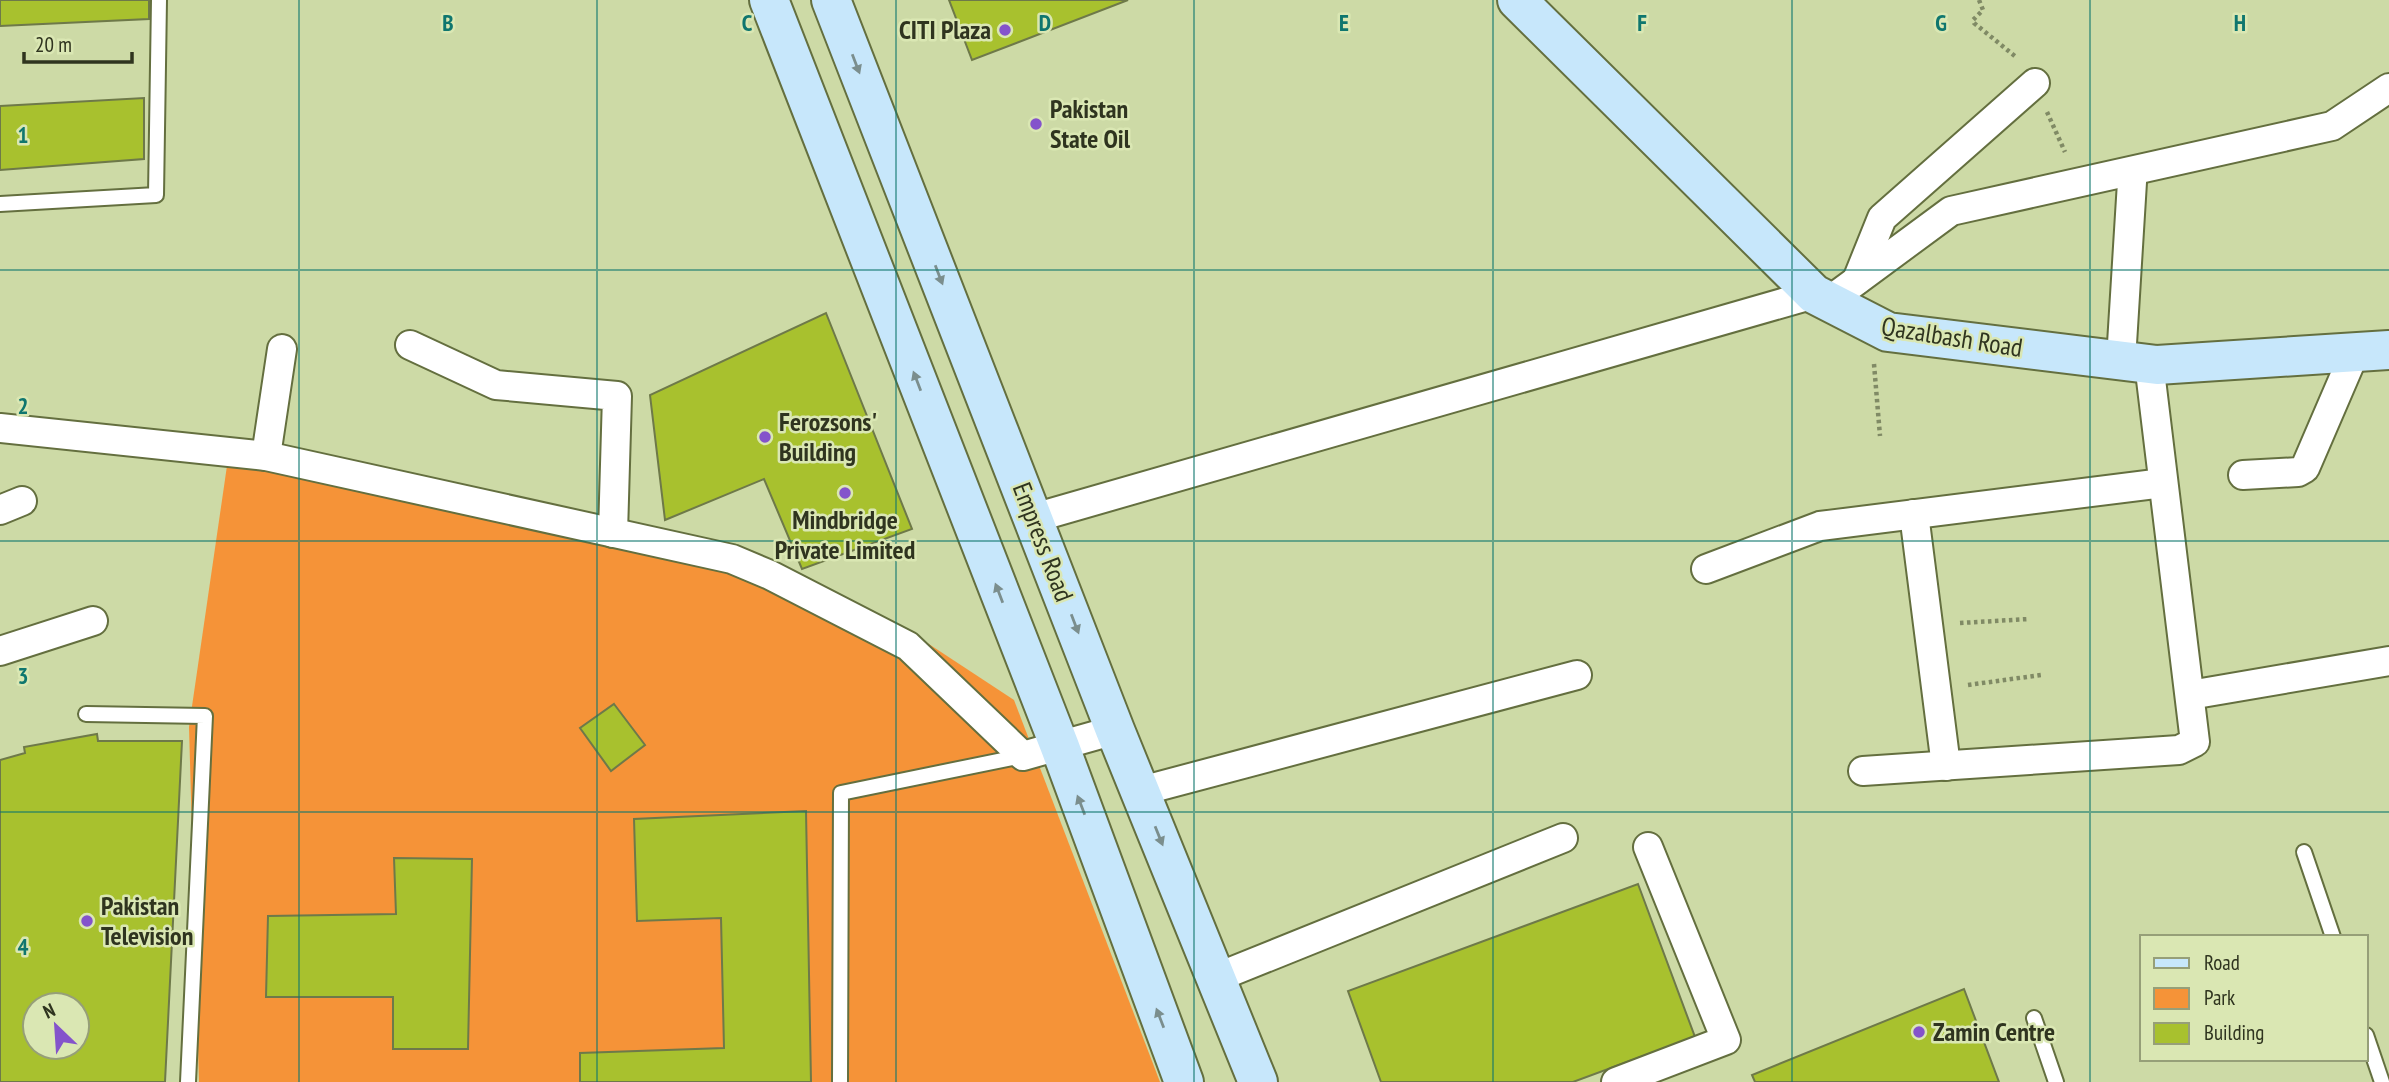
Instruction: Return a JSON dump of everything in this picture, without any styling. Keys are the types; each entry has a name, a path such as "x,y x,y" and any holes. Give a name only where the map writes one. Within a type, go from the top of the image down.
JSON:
{"main road":[{"path":"769,0 1060,747 1184,1082"},
{"name":"Empress Road","path":"831,0 1115,730 1258,1082"},
{"name":"Qazalbash Road","path":"1517,0 1870,325 1888,332 2135,362 2372,351"}],"street":[{"path":"1834,292 1882,218 2035,83"},
{"path":"1034,519 1834,292 1951,211 2332,126 2389,88"},
{"path":"1863,771 2179,750 2195,742 2163,482 2135,362 2132,182"},
{"path":"410,345 496,385 617,396 613,533"},
{"path":"266,456 282,349"},
{"path":"2243,475 2298,472 2305,468 2372,351"},
{"path":"0,428 266,456 732,559 908,646 1023,756 1115,730"},
{"path":"1706,569 1820,526 2163,482"},
{"path":"1914,514 1946,766"},
{"path":"0,651 93,621"},
{"path":"2190,695 2389,661"},
{"path":"1141,791 1577,674"},
{"path":"1217,977 1563,838"},
{"path":"1616,1082 1726,1040 1648,847"}],"lane":[{"path":"0,204 156,195 159,0"},
{"path":"86,714 205,716 188,1082"},
{"path":"840,1082 841,793 1023,756"},
{"path":"2304,852 2332,935"},
{"path":"2034,1018 2056,1082"},
{"path":"2368,1041 2382,1082"}],"path":[{"path":"1870,325 1880,436"},
{"path":"1928,625 2029,619"},
{"path":"1936,689 2041,675"}],"green space":[{"path":"229,452 732,559 906,629 1014,700 1160,1082 199,1082 189,727"}],"building":[{"path":"0,0 149,0 149,19 0,26"},
{"name":"CITI Plaza","path":"949,0 1128,0 972,60"},
{"path":"144,98 144,159 0,170 0,106"},
{"name":"Ferozsons' Building","path":"826,313 912,529 802,569 764,479 665,520 650,395"},
{"path":"614,704 645,745 611,771 580,728"},
{"name":"Pakistan Television","path":"97,734 98,741 182,741 165,1082 0,1082 0,760 25,753 24,747"},
{"path":"806,811 811,1082 580,1082 580,1053 724,1048 721,918 637,921 634,819"},
{"path":"394,858 472,859 468,1049 393,1049 393,997 266,997 268,916 396,914"},
{"path":"1638,884 1695,1037 1573,1082 1381,1082 1348,991"},
{"name":"Zamin Centre","path":"1964,989 1999,1082 1755,1082 1752,1075"}],"place":[{"name":"CITI Plaza","path":"1005,30"},
{"name":"Pakistan State Oil","path":"1036,124"},
{"name":"Ferozsons' Building","path":"765,437"},
{"name":"Mindbridge Private Limited","path":"845,493"},
{"name":"Pakistan Television","path":"87,921"},
{"name":"Zamin Centre","path":"1919,1032"}]}
